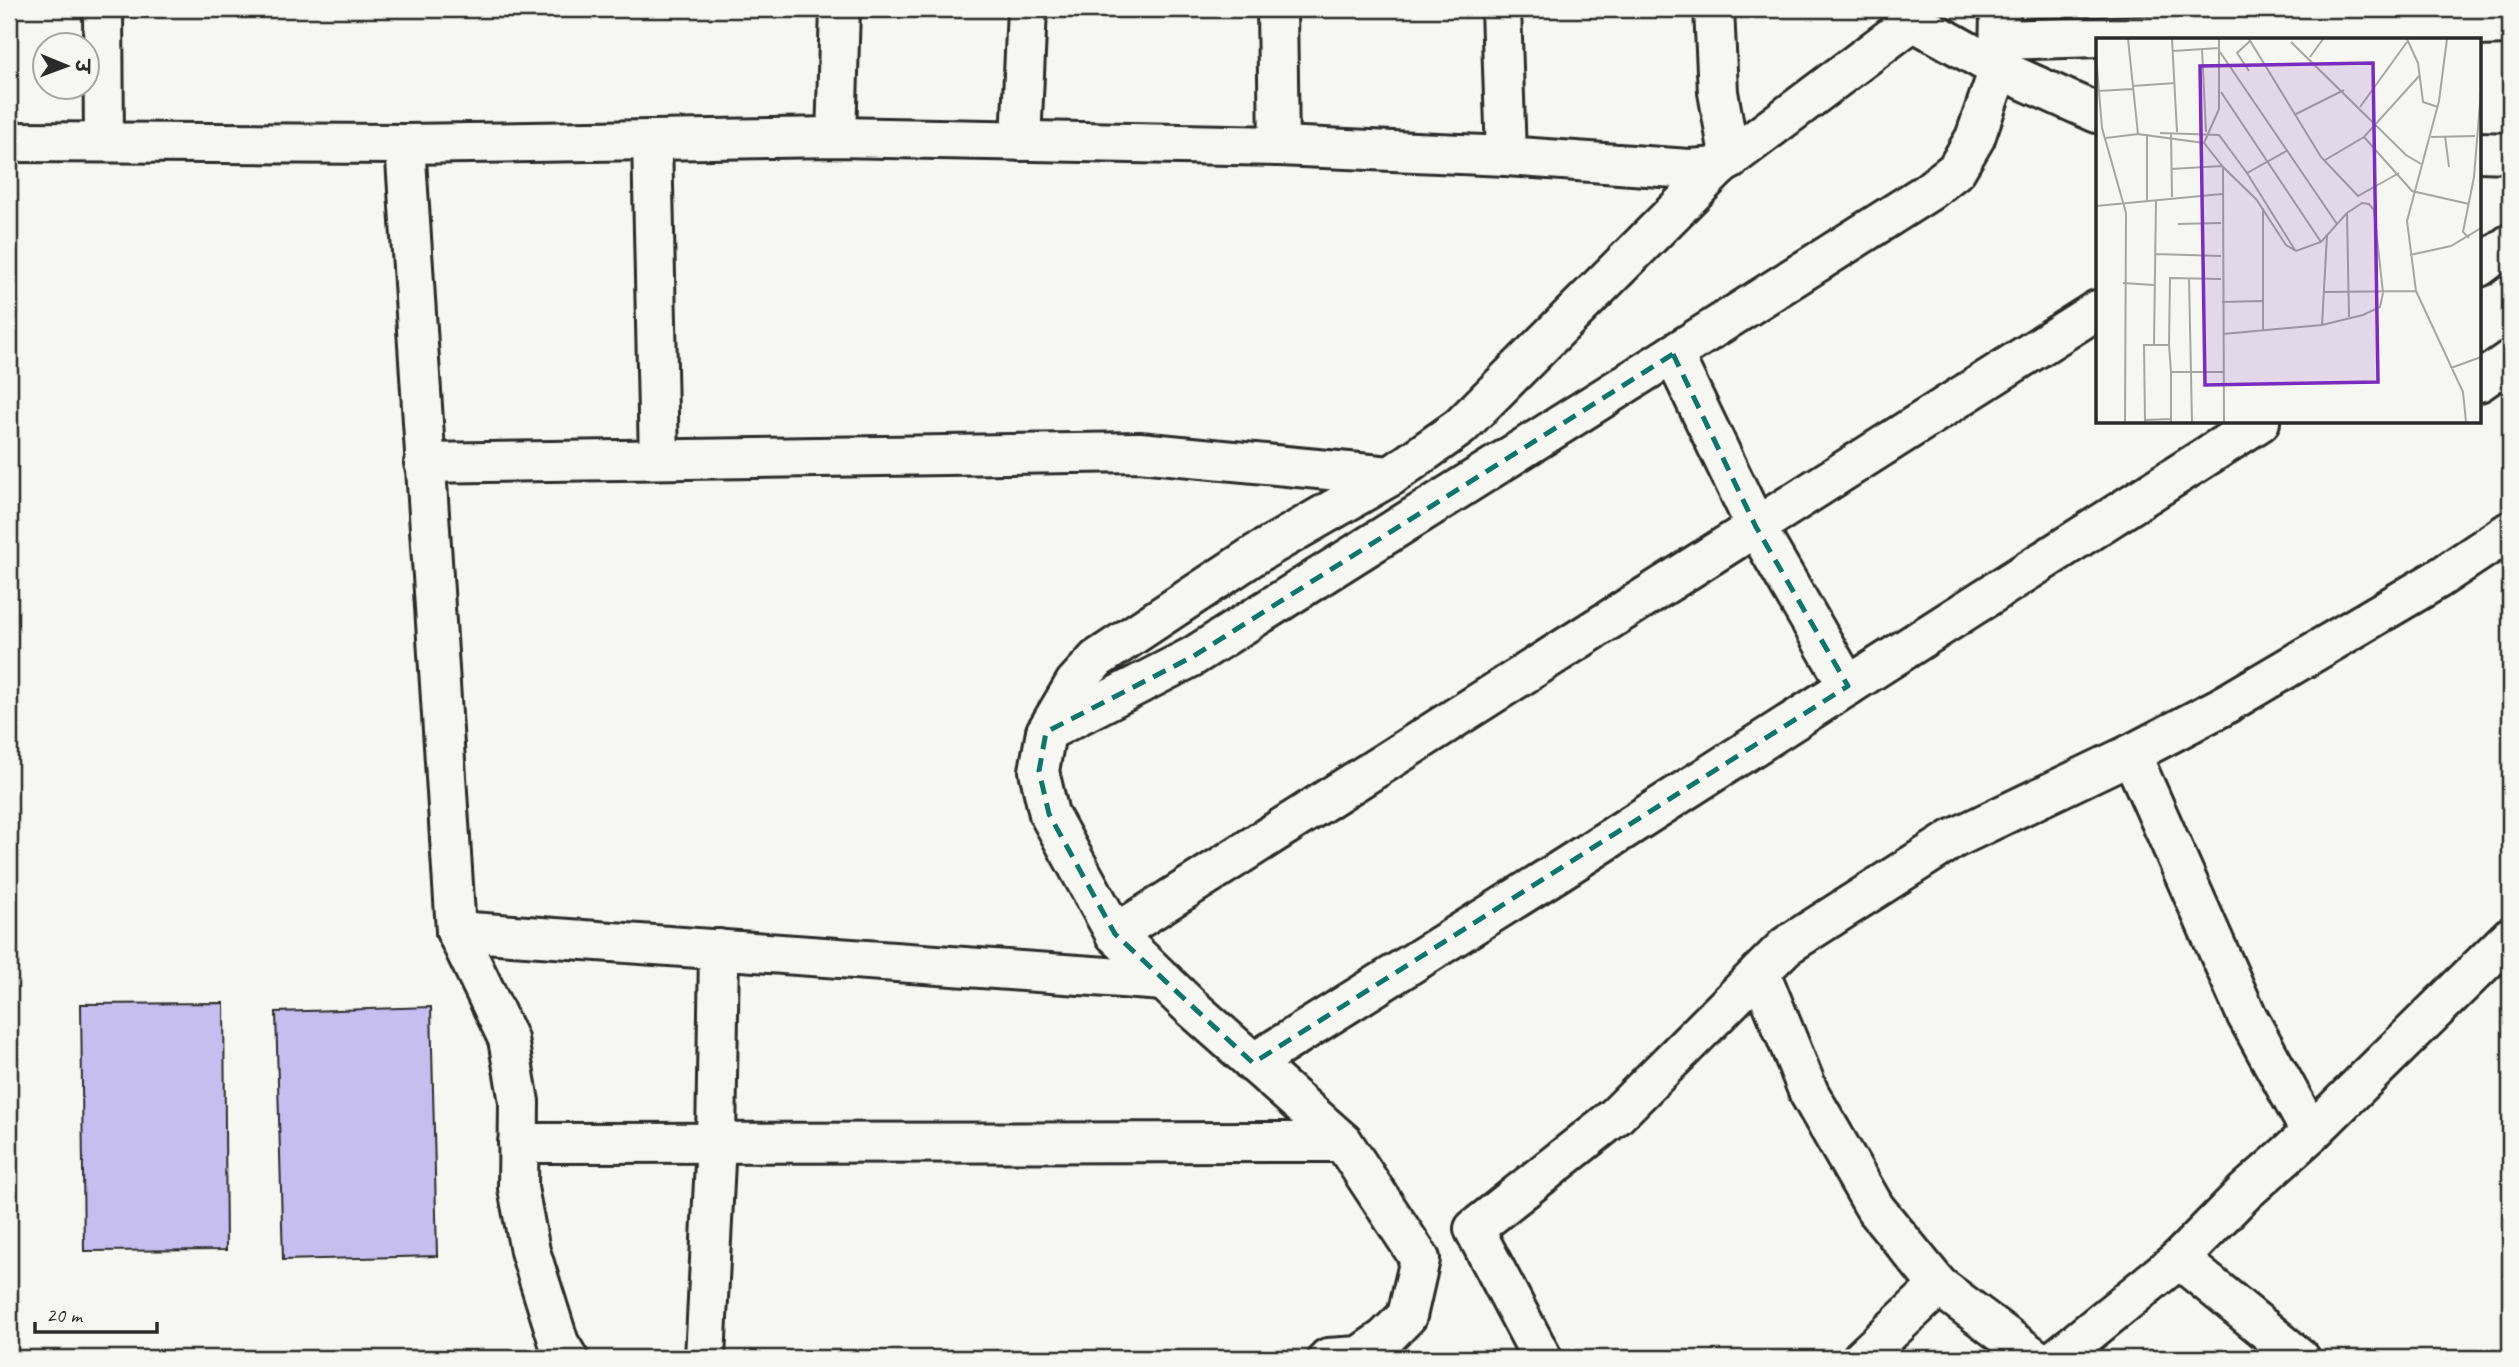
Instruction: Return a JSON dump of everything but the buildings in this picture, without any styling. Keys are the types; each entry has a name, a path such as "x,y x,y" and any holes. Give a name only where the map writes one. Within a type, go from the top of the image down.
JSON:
{"street":[{"path":"103,9 104,142"},
{"path":"835,137 841,9"},
{"path":"1021,141 1027,9"},
{"path":"1277,9 1279,146"},
{"path":"1501,9 1506,156"},
{"path":"1714,9 1717,82 1725,163"},
{"path":"1328,1358 1359,1356 1385,1338 1407,1316 1420,1259 1343,1142 1253,1063 1115,934 1049,814 1040,771 1045,732 1075,682 1097,659 1256,554 1391,476 1460,427 1725,163 1915,15 2000,39 2510,25"},
{"path":"2000,39 2096,112"},
{"path":"1045,732 1192,657 1928,192 1956,170 1975,138 2000,39"},
{"path":"9,142 405,144 835,137 1279,146 1506,156 1680,168 1725,163"},
{"path":"652,140 659,459"},
{"path":"405,144 456,931 508,1039 519,1102 518,1188 530,1251 559,1343 568,1358"},
{"path":"2480,152 2510,153"},
{"path":"2480,266 2510,244"},
{"path":"1115,934 2096,311"},
{"path":"1673,354 1756,527 1847,686"},
{"path":"2480,381 2510,360"},
{"path":"1253,1063 2257,424"},
{"path":"424,463 1139,452 1391,476"},
{"path":"1420,1259 1474,1229 1616,1116 1786,946 1953,839 2131,754 2245,693 2438,579 2510,531"},
{"path":"2131,754 2247,1016 2311,1133"},
{"path":"456,931 1164,981"},
{"path":"2057,1358 2179,1259 2510,937"},
{"path":"705,1358 716,1142 719,949"},
{"path":"1760,972 1816,1104 1875,1208 1939,1286 2035,1358"},
{"path":"518,1143 1343,1142"},
{"path":"1474,1229 1542,1358"},
{"path":"2179,1259 2300,1358"},
{"path":"1862,1358 1939,1286"}],"highlighted area":[{"path":"1673,354 1756,527 1848,686 1253,1063 1115,934 1049,814 1039,771 1046,732 1192,657"}]}
